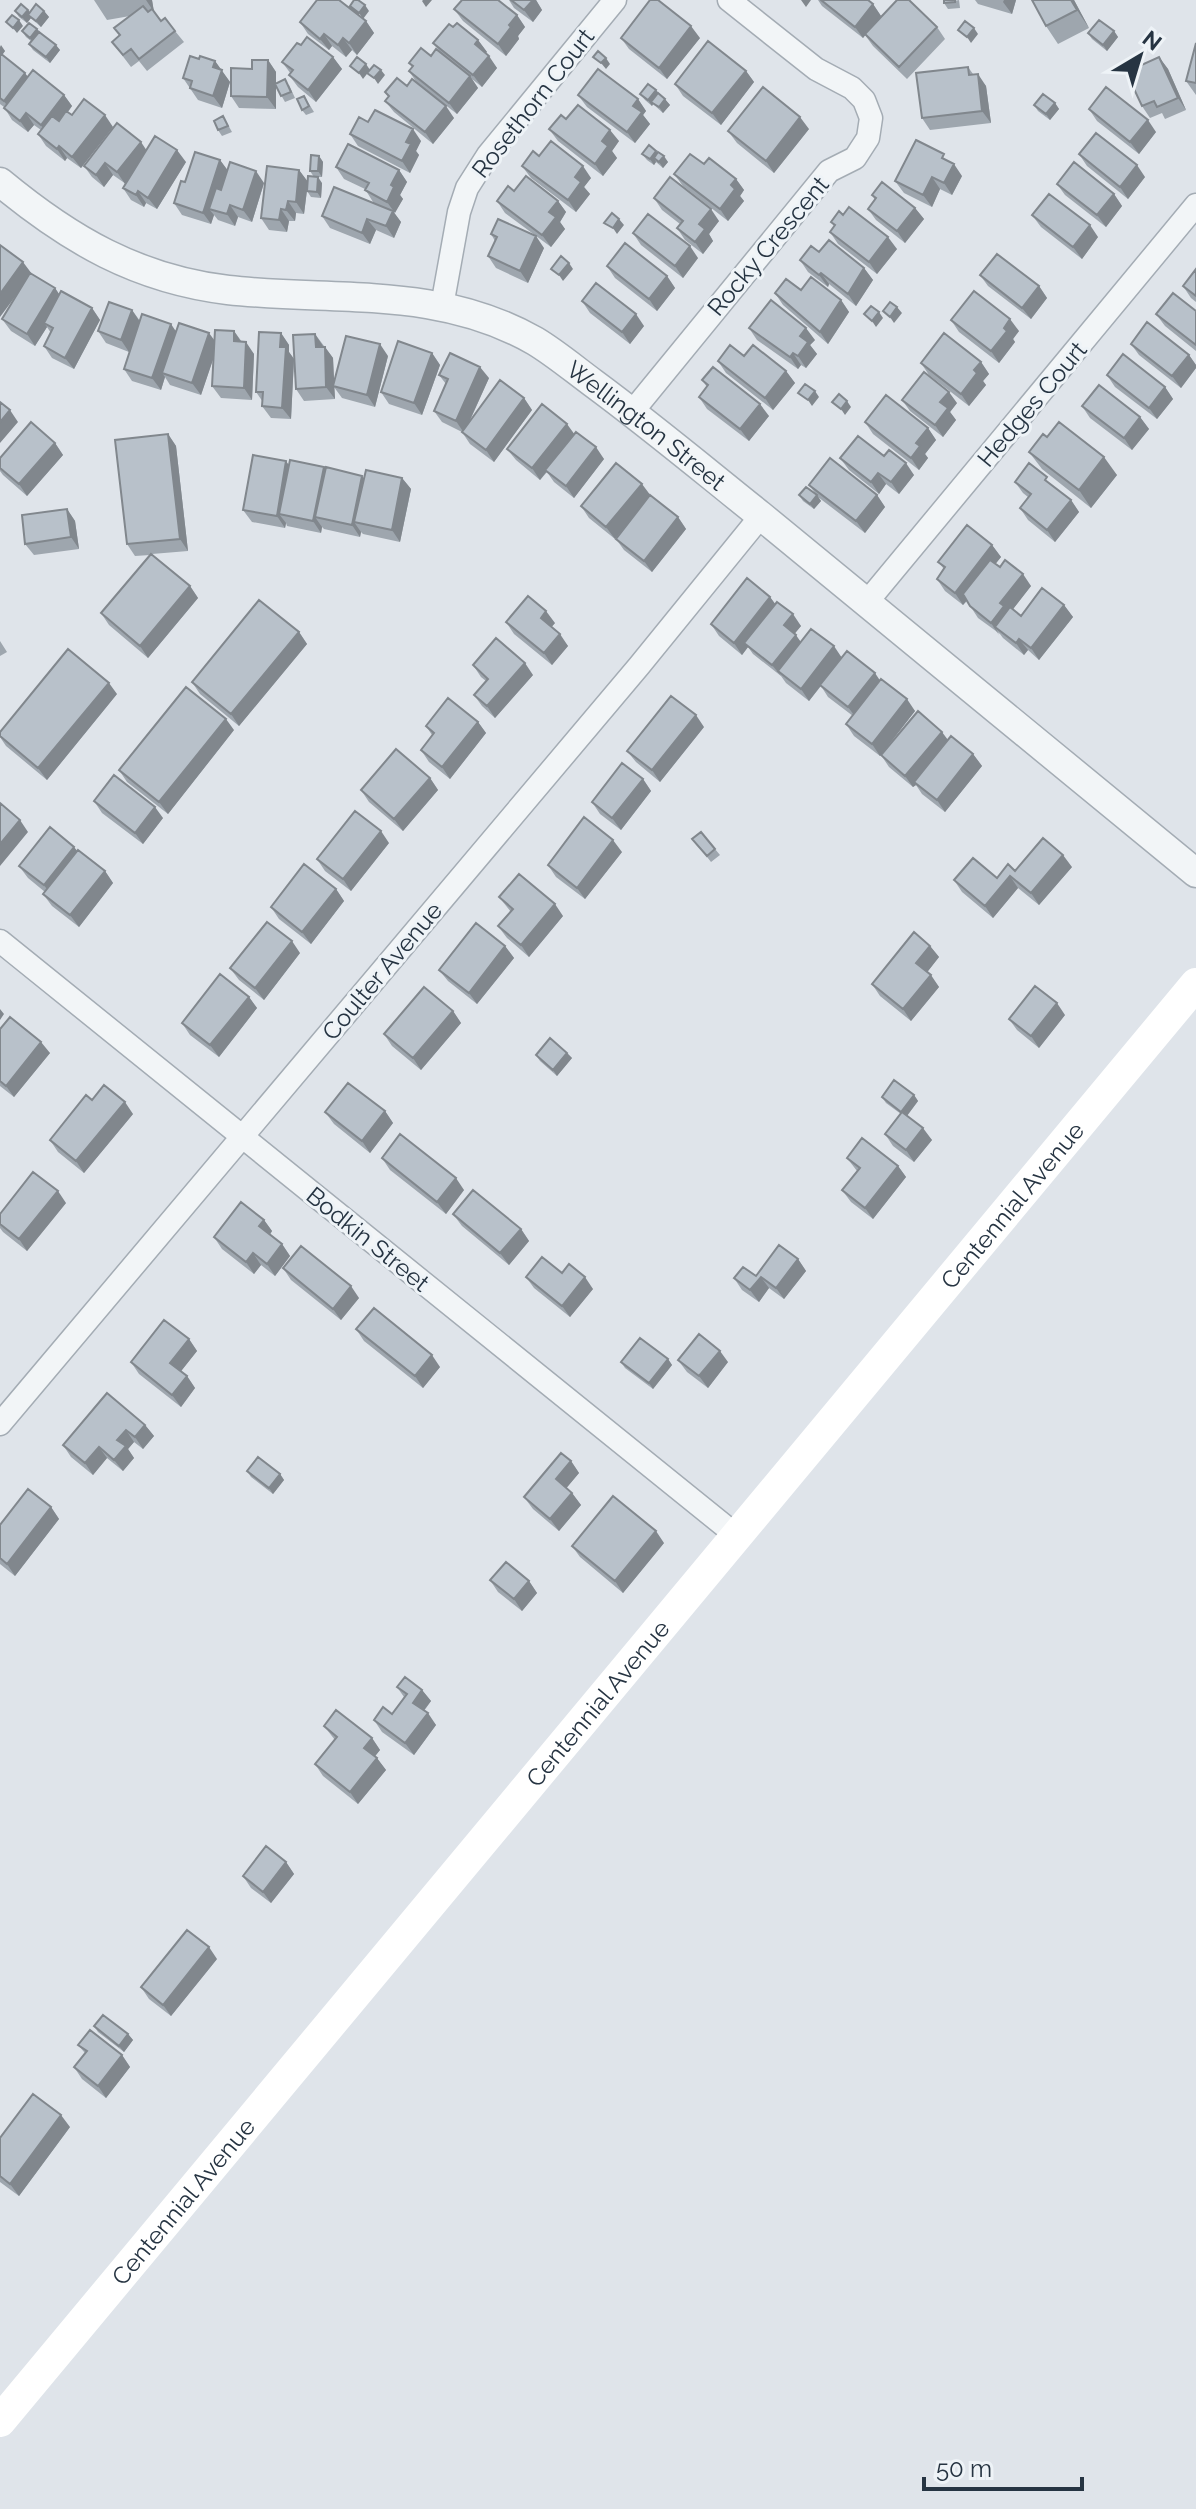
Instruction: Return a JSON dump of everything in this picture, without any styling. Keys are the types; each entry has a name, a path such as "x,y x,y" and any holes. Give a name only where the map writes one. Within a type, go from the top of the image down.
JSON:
{"main road":[{"name":"Centennial Avenue","path":"0,2421 1196,984"}],"street":[{"name":"Rosethorn Court","path":"442,306 459,212 467,188 488,155 615,0"},
{"name":"Rocky Crescent","path":"632,412 829,171 855,158 868,138 871,118 864,100 858,94 816,69 729,0"},
{"name":"Wellington Street","path":"0,182 41,216 107,257 141,271 228,290 402,299 442,306 477,315 535,341 632,412 1196,873"},
{"name":"Hedges Court","path":"867,602 1196,205"},
{"name":"Coulter Avenue","path":"0,1424 629,678 761,516"},
{"name":"Bodkin Street","path":"0,941 737,1536"}],"building":[{"path":"317,0 339,0 366,21 349,43 343,38 338,45 324,34 320,39 300,22"},
{"path":"354,0 365,5 359,13 350,6"},
{"path":"462,0 498,0 517,15 498,44 454,9"},
{"path":"511,0 533,0 524,10"},
{"path":"650,0 658,0 691,26 659,68 621,38"},
{"path":"821,0 868,0 873,4 855,27"},
{"path":"897,0 909,0 937,27 899,67 865,34"},
{"path":"1032,0 1071,0 1077,10 1046,26"},
{"path":"21,4 28,10 22,17 15,11"},
{"path":"36,4 44,11 36,21 28,15"},
{"path":"143,6 148,12 152,9 161,21 165,18 175,31 139,59 131,49 123,55 112,42 120,35 114,28"},
{"path":"12,15 19,20 13,28 6,22"},
{"path":"1099,20 1114,31 1103,45 1088,33"},
{"path":"965,21 974,28 967,37 958,30"},
{"path":"29,23 37,29 30,38 22,31"},
{"path":"457,23 478,40 475,44 489,56 473,75 433,43 449,24 453,27"},
{"path":"39,32 56,45 46,57 29,44"},
{"path":"307,37 333,57 308,90 289,75 293,70 282,62 297,43 301,45"},
{"path":"708,41 746,71 712,113 675,84"},
{"path":"1196,43 1196,83 1186,81"},
{"path":"421,48 431,56 436,49 470,76 449,103 409,71 413,66 409,63"},
{"path":"598,51 606,58 601,63 593,57"},
{"path":"0,53 25,73 4,101 0,98"},
{"path":"190,56 215,61 213,67 222,70 213,96 190,88 192,81 183,78"},
{"path":"357,57 366,64 359,73 350,66"},
{"path":"1159,57 1178,98 1157,107 1154,101 1142,106 1126,72"},
{"path":"252,60 268,60 267,97 231,96 231,68 252,69"},
{"path":"374,65 381,70 374,78 367,73"},
{"path":"968,67 969,75 978,74 982,111 922,118 916,73"},
{"path":"598,69 638,99 633,106 642,112 627,132 578,95"},
{"path":"33,70 64,95 41,125 26,113 20,121 4,108"},
{"path":"397,78 407,86 412,79 446,106 425,132 385,101 389,96 385,92"},
{"path":"285,79 291,92 281,96 275,84"},
{"path":"648,84 656,90 648,100 640,94"},
{"path":"763,87 800,117 766,161 728,131"},
{"path":"1106,87 1148,120 1130,142 1089,109"},
{"path":"658,93 665,99 659,107 651,102"},
{"path":"1043,94 1055,103 1046,114 1034,105"},
{"path":"304,96 309,106 302,110 297,99"},
{"path":"84,99 105,115 72,157 38,134 52,116 59,121 66,111 72,115"},
{"path":"578,105 610,130 602,141 608,146 595,164 549,129 561,115 566,119"},
{"path":"375,110 413,129 406,142 411,144 402,161 350,134 359,117 368,122"},
{"path":"223,116 228,126 218,130 214,121"},
{"path":"117,123 141,142 117,172 105,163 96,175 84,166"},
{"path":"1096,133 1137,165 1120,187 1079,154"},
{"path":"155,136 177,150 148,198 138,191 136,195 123,188"},
{"path":"916,140 944,154 942,158 954,164 944,183 932,177 923,195 895,181"},
{"path":"551,141 583,166 575,177 581,182 568,200 522,166 533,151 539,156"},
{"path":"348,144 399,170 387,202 365,190 369,183 336,167"},
{"path":"649,145 656,151 650,159 642,154"},
{"path":"195,152 220,160 203,213 174,203"},
{"path":"658,152 664,156 659,162 654,158"},
{"path":"690,154 704,164 709,158 736,179 731,185 735,189 720,209 674,174"},
{"path":"311,155 319,156 318,171 310,171"},
{"path":"230,162 256,171 243,210 230,205 227,214 209,209 216,188 221,190"},
{"path":"1074,162 1114,194 1097,215 1057,184"},
{"path":"267,166 299,170 296,202 288,201 286,210 281,209 279,220 261,218"},
{"path":"308,176 318,177 317,192 307,191"},
{"path":"526,176 558,201 549,212 556,217 542,235 497,201 508,186 514,191"},
{"path":"670,177 711,209 699,224 705,229 695,242 677,228 683,221 654,198"},
{"path":"882,182 915,208 897,231 868,209 876,198 872,195"},
{"path":"334,187 393,211 386,226 367,219 362,233 322,216"},
{"path":"1049,194 1090,225 1073,247 1032,215"},
{"path":"849,207 888,237 869,262 830,232 835,225 831,222 839,211 843,215"},
{"path":"612,213 619,219 613,228 604,223"},
{"path":"648,214 690,246 675,266 633,233"},
{"path":"498,219 536,236 520,271 488,256 497,237 491,234"},
{"path":"829,240 864,268 848,294 800,260 811,246 819,252"},
{"path":"625,243 667,276 649,299 607,266"},
{"path":"0,245 23,262 0,294"},
{"path":"997,254 1039,286 1022,308 980,275"},
{"path":"561,256 569,263 559,275 551,269"},
{"path":"1196,269 1196,296 1183,286"},
{"path":"30,273 55,288 27,334 2,319"},
{"path":"811,277 841,300 820,332 775,293 786,279 801,290"},
{"path":"596,283 636,314 622,332 582,301"},
{"path":"61,291 92,308 65,358 44,346 53,328 44,323"},
{"path":"974,291 1010,319 1004,328 1007,331 991,351 951,320"},
{"path":"1173,293 1196,311 1196,345 1156,314"},
{"path":"771,300 806,328 800,336 808,342 798,356 793,353 790,357 749,328"},
{"path":"109,302 132,310 121,340 98,331"},
{"path":"890,302 897,307 890,317 883,311"},
{"path":"871,306 879,312 872,321 864,314"},
{"path":"142,314 171,324 152,378 124,369"},
{"path":"1147,322 1189,355 1172,376 1131,344"},
{"path":"179,323 209,333 192,383 162,373"},
{"path":"215,330 234,331 234,341 246,342 244,388 212,386"},
{"path":"259,332 281,333 280,347 286,347 282,408 262,406 263,392 256,392"},
{"path":"944,333 981,362 974,370 977,373 961,394 921,363"},
{"path":"315,334 316,347 325,347 326,387 296,389 293,335"},
{"path":"346,336 380,344 367,395 333,386"},
{"path":"398,341 432,353 414,403 381,392"},
{"path":"730,345 744,356 753,345 786,371 765,398 718,361"},
{"path":"450,353 480,367 456,421 434,411 448,379 439,375"},
{"path":"1123,354 1165,387 1149,408 1107,375"},
{"path":"713,367 760,404 740,429 699,397 708,385 702,380"},
{"path":"924,372 949,392 940,402 948,408 935,425 902,400"},
{"path":"500,380 524,398 486,450 462,432"},
{"path":"805,384 815,391 808,400 798,393"},
{"path":"1099,385 1140,417 1124,438 1082,406"},
{"path":"839,394 847,401 841,409 832,402"},
{"path":"886,395 928,428 916,443 920,446 911,458 865,422"},
{"path":"0,402 10,410 0,422"},
{"path":"542,404 567,424 532,468 507,449"},
{"path":"31,422 55,443 19,484 0,468 0,458"},
{"path":"1059,422 1104,457 1079,490 1029,452 1043,434 1047,437"},
{"path":"576,432 596,447 566,486 545,470"},
{"path":"168,434 180,539 127,544 115,440"},
{"path":"858,436 884,456 889,450 906,463 891,482 878,473 871,482 840,458"},
{"path":"253,455 286,461 277,516 243,510"},
{"path":"830,458 877,495 856,521 809,485"},
{"path":"290,460 324,467 313,521 279,514"},
{"path":"616,463 642,484 606,527 581,506"},
{"path":"1029,463 1071,500 1047,530 1020,508 1031,494 1015,482"},
{"path":"326,467 362,476 352,525 315,517"},
{"path":"366,470 402,478 392,530 354,522"},
{"path":"806,487 817,495 810,504 799,495"},
{"path":"650,495 678,517 644,561 616,539"},
{"path":"67,509 71,537 25,544 22,515"},
{"path":"967,525 992,545 955,593 937,579 945,567 938,562"},
{"path":"151,554 190,586 140,646 101,613"},
{"path":"990,560 1000,567 1005,560 1023,574 1000,603 1004,606 991,623 970,606 963,594"},
{"path":"747,578 770,597 734,643 711,624"},
{"path":"1042,588 1064,605 1031,648 1019,639 1016,643 995,627 1010,607 1021,616"},
{"path":"528,596 546,611 541,618 560,634 544,653 506,622"},
{"path":"259,600 299,632 231,714 192,682"},
{"path":"777,602 793,614 784,625 796,635 772,665 744,643"},
{"path":"811,629 834,646 801,689 778,671"},
{"path":"496,638 525,663 487,706 474,695 488,679 473,665"},
{"path":"68,649 109,683 38,768 0,736 0,732"},
{"path":"847,651 875,673 848,707 820,685"},
{"path":"881,679 907,699 872,744 846,724"},
{"path":"186,687 226,719 159,802 119,770"},
{"path":"671,696 696,715 652,770 627,751"},
{"path":"448,698 478,722 442,767 421,750 434,733 426,726"},
{"path":"918,711 942,732 905,776 881,755"},
{"path":"951,736 973,754 937,800 914,782"},
{"path":"396,749 430,778 394,819 361,790"},
{"path":"622,763 643,779 612,818 592,802"},
{"path":"114,775 155,807 135,833 94,801"},
{"path":"0,803 20,820 0,844"},
{"path":"355,811 381,831 343,879 317,859"},
{"path":"584,817 613,840 577,888 548,865"},
{"path":"50,827 74,847 44,885 19,866"},
{"path":"701,832 715,849 707,856 692,839"},
{"path":"1043,838 1063,855 1031,893 1010,876 985,906 954,880 973,858 997,878 1008,864 1015,871"},
{"path":"78,850 105,871 70,915 43,894"},
{"path":"304,864 336,889 302,932 271,907"},
{"path":"519,874 555,904 521,945 498,926 513,909 499,897"},
{"path":"267,922 292,941 255,988 230,968"},
{"path":"476,923 505,946 469,993 439,970"},
{"path":"914,932 930,946 916,963 931,975 903,1009 872,984"},
{"path":"220,974 249,997 210,1045 182,1023"},
{"path":"1035,986 1057,1003 1031,1036 1009,1019"},
{"path":"424,987 453,1011 413,1058 384,1034"},
{"path":"10,1017 41,1042 6,1086 0,1081 0,1029"},
{"path":"550,1038 567,1053 553,1070 536,1055"},
{"path":"894,1080 914,1095 901,1112 882,1097"},
{"path":"348,1083 385,1111 362,1141 325,1112"},
{"path":"104,1085 125,1102 76,1161 50,1140 86,1095 92,1100"},
{"path":"902,1112 923,1128 906,1150 885,1134"},
{"path":"400,1134 456,1178 437,1202 382,1158"},
{"path":"862,1138 898,1166 865,1208 842,1190 860,1168 847,1158"},
{"path":"33,1172 58,1191 19,1239 0,1224 0,1214"},
{"path":"473,1190 521,1229 500,1253 453,1214"},
{"path":"241,1202 264,1220 259,1226 282,1244 267,1264 253,1253 246,1262 214,1237"},
{"path":"779,1245 798,1259 776,1288 761,1277 750,1290 734,1278 743,1267 756,1276"},
{"path":"301,1246 351,1286 333,1309 283,1268"},
{"path":"542,1257 562,1273 569,1264 585,1277 562,1306 526,1277"},
{"path":"374,1308 432,1355 415,1376 356,1329"},
{"path":"164,1320 189,1339 170,1363 187,1376 172,1395 131,1362"},
{"path":"699,1334 720,1351 699,1376 678,1360"},
{"path":"640,1338 668,1359 649,1383 621,1362"},
{"path":"107,1393 145,1425 135,1437 126,1430 117,1440 126,1446 114,1460 99,1447 85,1463 63,1445"},
{"path":"561,1453 571,1461 556,1479 572,1493 550,1519 524,1497"},
{"path":"258,1457 280,1474 269,1488 247,1471"},
{"path":"28,1489 51,1507 7,1564 0,1558 0,1525"},
{"path":"613,1496 656,1531 615,1581 572,1546"},
{"path":"506,1562 529,1581 514,1599 490,1580"},
{"path":"405,1677 422,1690 413,1703 428,1713 405,1743 374,1720 383,1707 392,1714 407,1694 397,1687"},
{"path":"336,1710 372,1738 364,1748 377,1758 350,1792 315,1764 337,1737 324,1726"},
{"path":"266,1846 286,1862 263,1892 243,1876"},
{"path":"187,1930 209,1947 163,2005 141,1987"},
{"path":"103,2015 128,2034 119,2046 94,2026"},
{"path":"90,2030 122,2055 98,2086 74,2067 87,2051 78,2045"},
{"path":"33,2094 61,2115 10,2184 0,2176 0,2138"}]}
